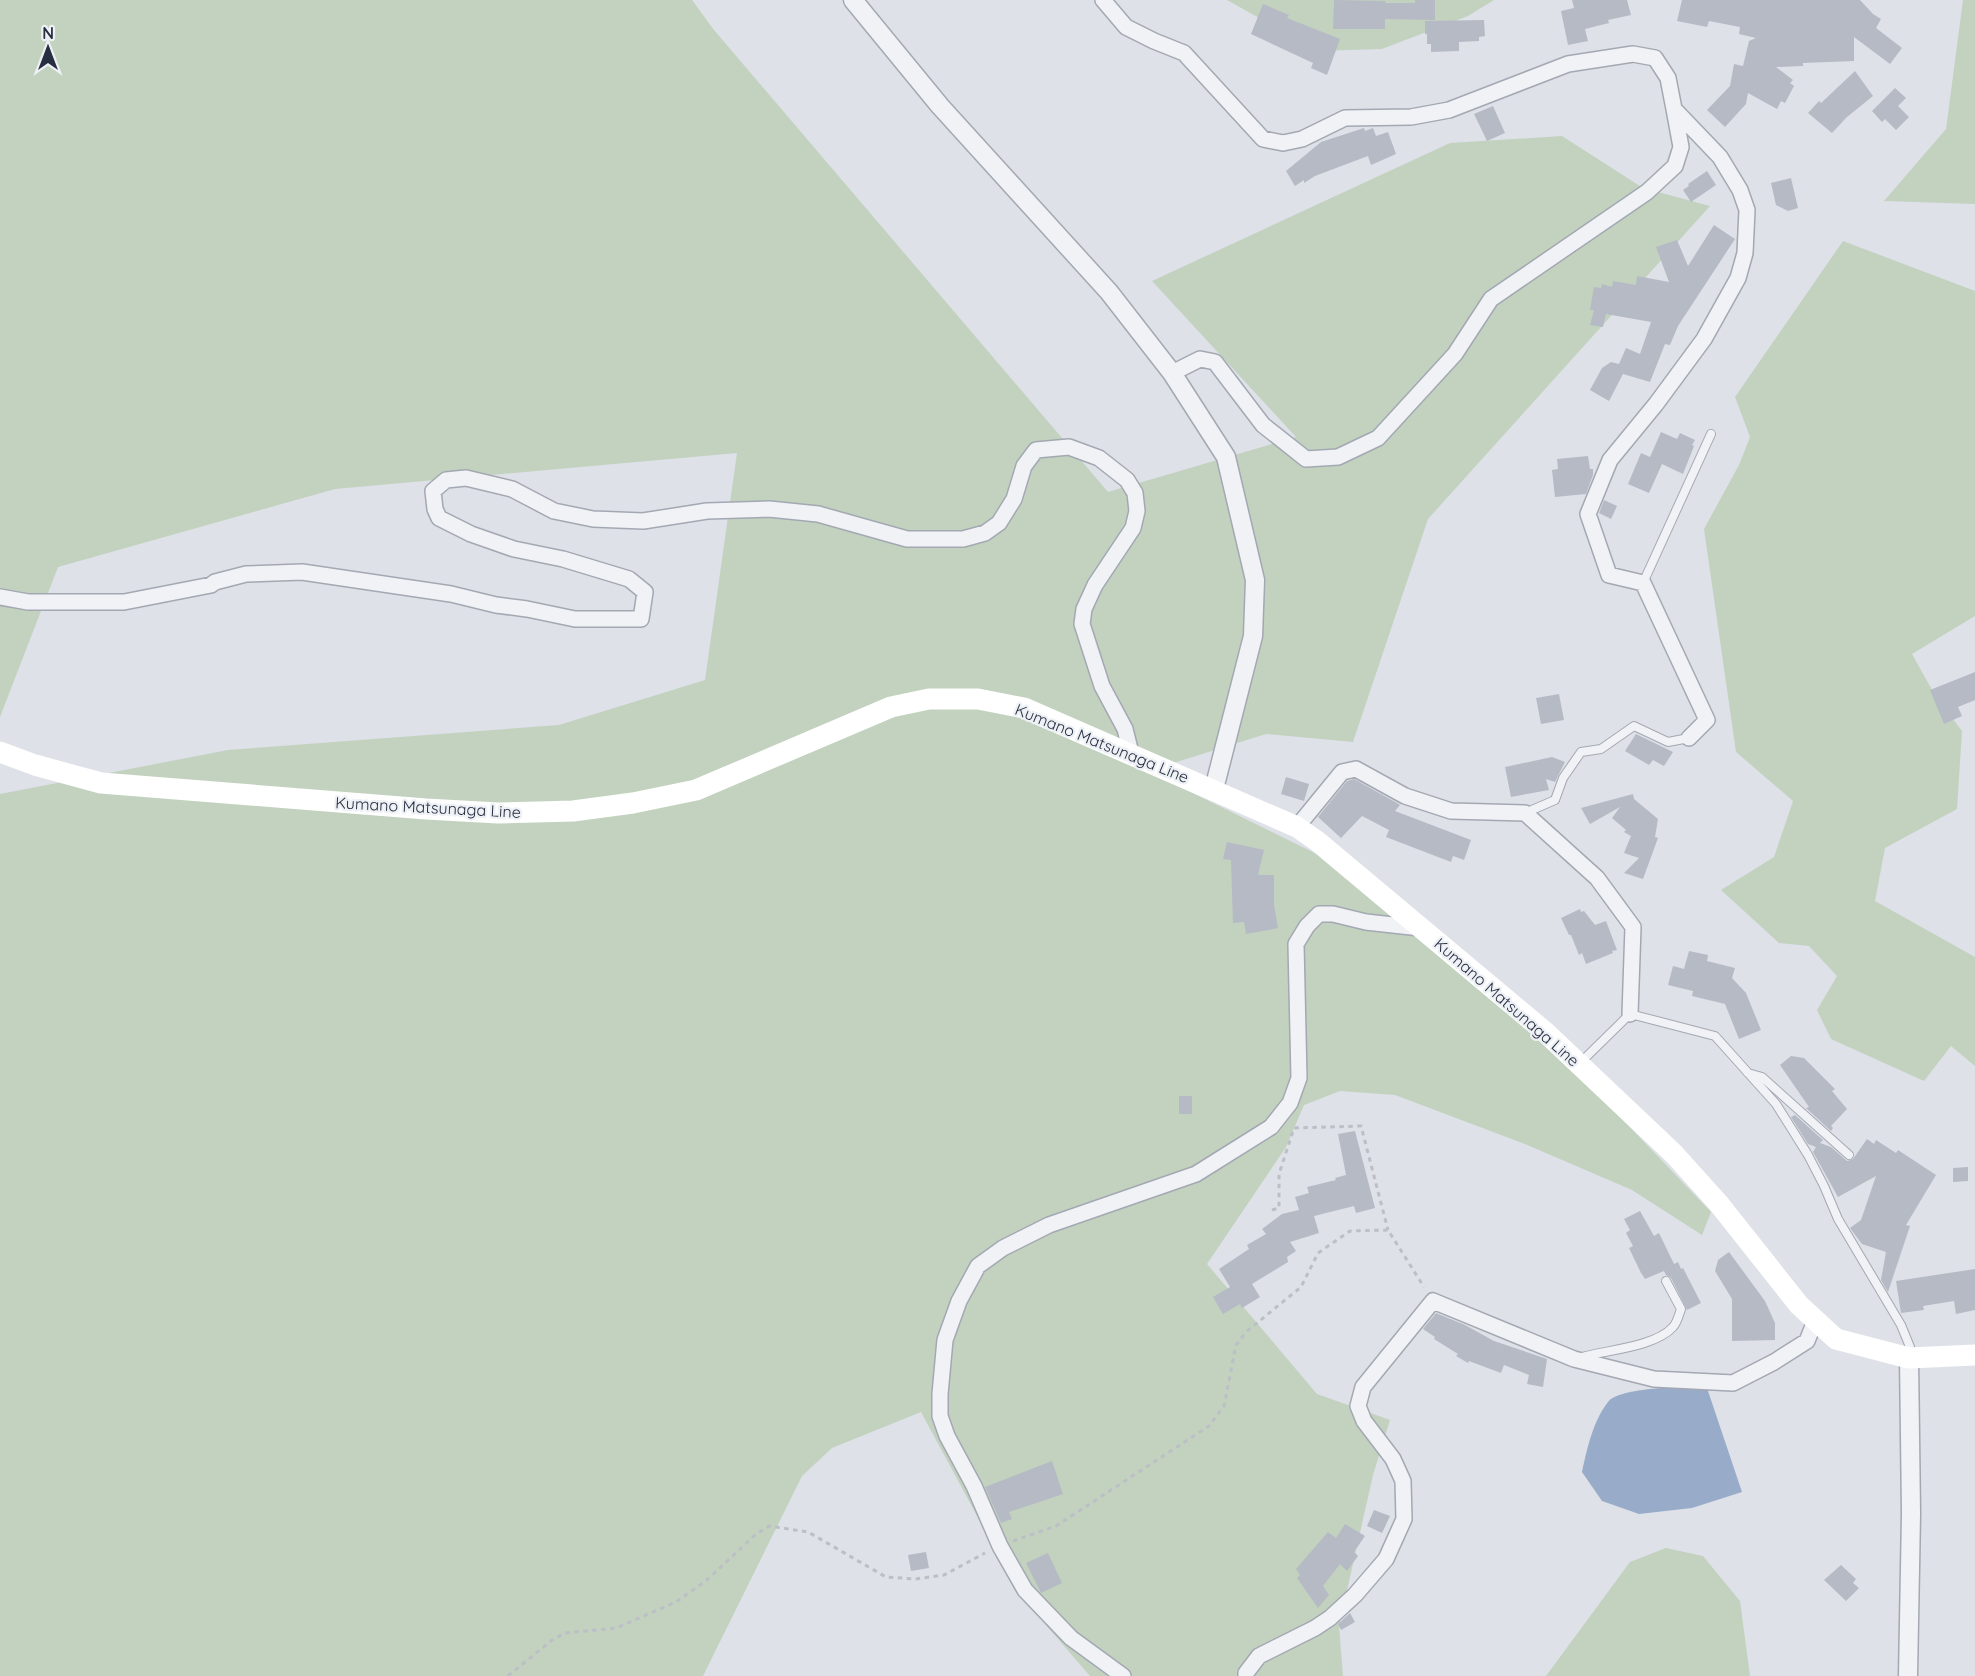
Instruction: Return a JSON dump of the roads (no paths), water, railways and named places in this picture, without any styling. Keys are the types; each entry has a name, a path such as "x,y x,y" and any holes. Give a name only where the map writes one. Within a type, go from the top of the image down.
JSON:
{"main road":[{"name":"Kumano Matsunaga Line","path":"0,752 35,765 101,783 426,809 498,813 573,811 633,803 696,790 891,707 929,699 978,699 1024,708 1297,826 1544,1031 1674,1154 1719,1204 1799,1305 1836,1339 1909,1358 1975,1355"}],"street":[{"path":"853,0 940,106 1108,292 1172,373 1226,457 1255,580 1253,636 1214,789"},
{"path":"1103,0 1126,27 1184,53 1263,139 1283,143 1302,139 1345,118 1411,117 1449,110 1568,64 1633,54 1655,58 1668,78 1674,109 1681,147 1675,166 1647,192 1491,299 1455,354 1378,438 1338,457 1306,459 1263,425 1215,362 1200,359 1172,373"},
{"path":"1674,109 1720,157 1740,190 1747,210 1745,253 1738,278 1704,339 1656,404 1610,460 1588,514 1609,575 1643,583 1707,720 1689,738"},
{"path":"0,597 28,602 124,602 211,585 246,574 302,572 451,594 496,605 575,618 641,618 645,592 630,579 563,559 514,549 471,534 439,518 435,509 433,491 446,480 466,478 512,489 554,511 593,519 643,521 707,511 768,509 818,514 907,539 963,539 985,532 999,523 1014,499 1024,466 1036,450 1069,447 1099,458 1127,480 1135,493 1137,511 1133,528 1095,585 1084,609 1082,624 1101,686 1125,729 1131,753"},
{"path":"1297,826 1342,772 1356,769 1405,796 1451,811 1525,813 1597,878 1633,927 1630,1014"},
{"path":"1123,1676 1071,1638 1025,1590 1000,1546 974,1486 947,1436 940,1416 940,1394 945,1341 959,1301 978,1266 1003,1248 1050,1225 1196,1174 1271,1127 1290,1102 1299,1078 1296,944 1318,914 1333,914 1366,922 1420,928"},
{"path":"1246,1676 1259,1656 1330,1618 1355,1595 1386,1559 1404,1519 1403,1481 1393,1459 1364,1421 1358,1406 1363,1387 1433,1301 1574,1359 1653,1379 1733,1383 1774,1362 1807,1341 1815,1321"},
{"path":"1908,1676 1911,1514 1909,1358"}],"lane":[{"path":"1643,583 1711,434"},
{"path":"1525,813 1555,800 1563,778 1581,752 1601,749 1634,726 1668,742 1689,738"},
{"path":"1579,1064 1630,1014 1715,1036 1776,1104 1808,1155 1838,1219 1901,1325 1910,1347 1909,1358"},
{"path":"1747,1073 1762,1077 1849,1155"},
{"path":"1574,1359 1637,1345 1662,1335 1675,1326 1681,1309 1666,1281"}],"water":[{"path":"1706,1385 1742,1492 1692,1508 1639,1514 1602,1501 1582,1472 1594,1426 1608,1402 1625,1393"}]}
